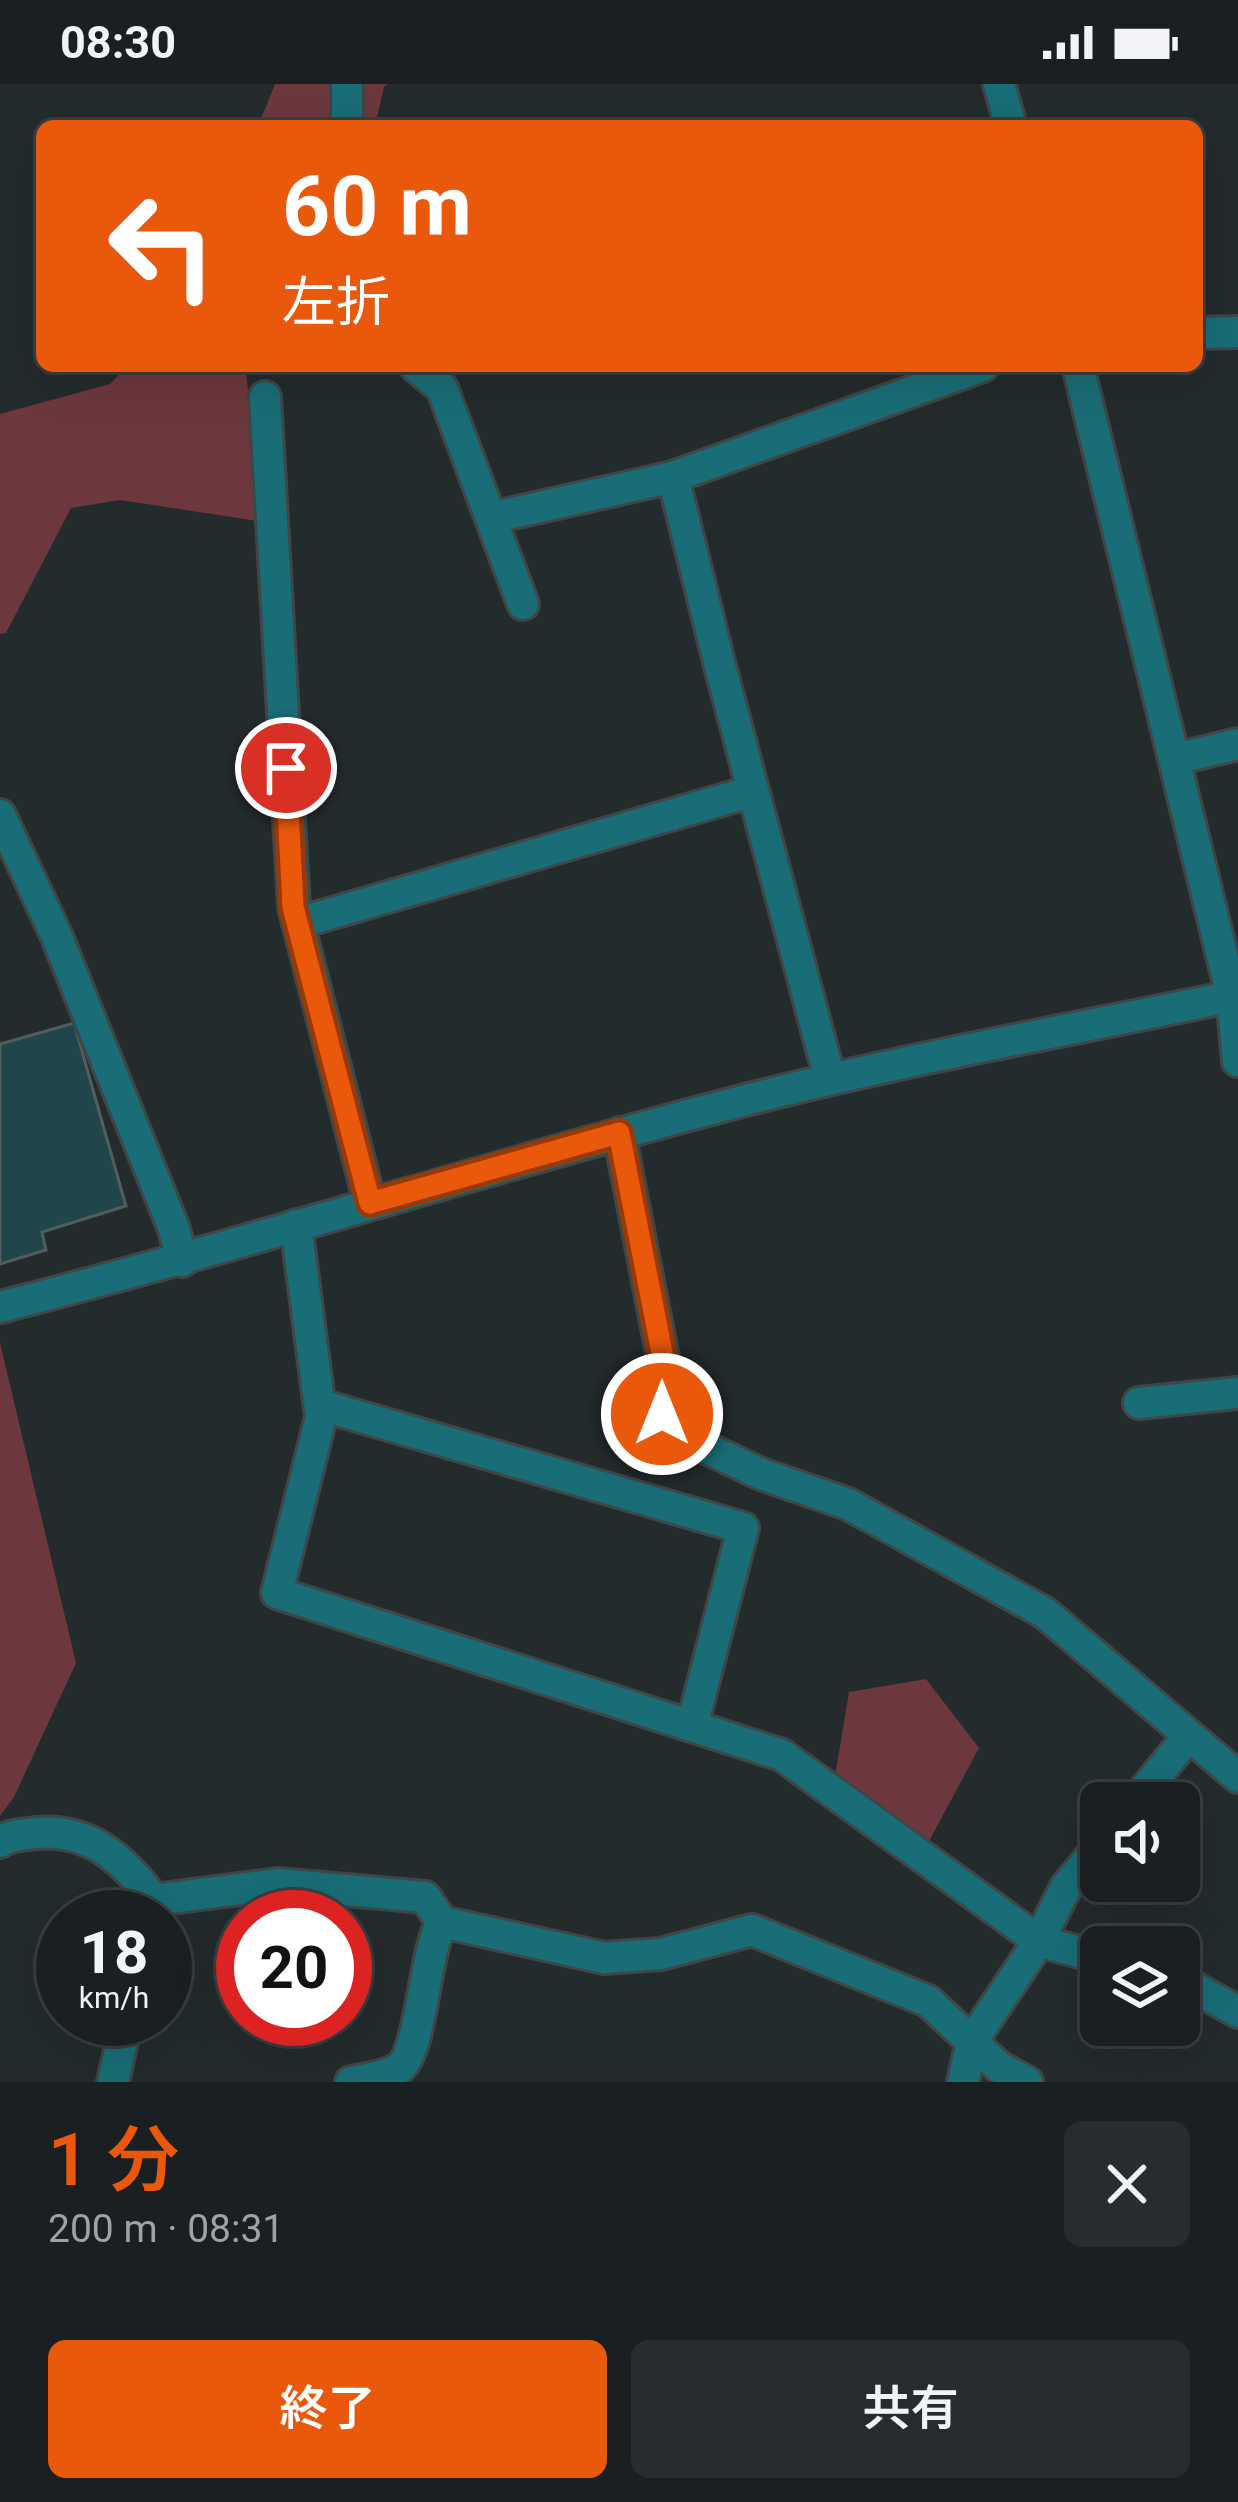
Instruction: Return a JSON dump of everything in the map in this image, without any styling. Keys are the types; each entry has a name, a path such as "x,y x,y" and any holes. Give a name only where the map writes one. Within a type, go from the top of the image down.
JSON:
{"street":[{"path":"346,84 346,120"},
{"path":"1203,333 1238,332"},
{"path":"422,372 442,388 523,604"},
{"path":"491,518 674,477 966,372"},
{"path":"1079,372 1235,995 1238,1061"},
{"path":"265,397 293,907 370,1203"},
{"path":"674,477 830,1079"},
{"path":"1175,759 1238,744"},
{"path":"298,923 753,790"},
{"path":"0,814 57,938 166,1208 182,1261"},
{"path":"0,1307 182,1261 619,1133 830,1079 1235,995"},
{"path":"619,1133 663,1358 662,1414 671,1431 761,1474 848,1504 1045,1613 1238,1777"},
{"path":"296,1226 321,1418 277,1593 782,1756 1039,1941 1080,1952"},
{"path":"1139,1403 1238,1393"},
{"path":"320,1405 742,1528 692,1726"},
{"path":"1152,1782 1188,1737"},
{"path":"0,1842 8,1836 56,1832 85,1838 113,1854 139,1890"},
{"path":"963,2082 972,2041 1080,1870"},
{"path":"192,1901 278,1884 425,1897 442,1922 604,1958 661,1954 752,1930 928,2001 999,2067 1027,2082"},
{"path":"351,2082 396,2072 411,2057 431,1942 442,1922"},
{"path":"1200,1991 1238,2012"},
{"path":"113,2082 121,2046"}],"shaded area":[{"path":"275,84 388,84 376,120 260,120"},
{"path":"121,372 246,372 265,522 120,500 71,508 6,633 0,634 0,414 110,384"},
{"path":"0,1343 76,1663 14,1797 0,1816"},
{"path":"926,1679 979,1748 928,1843 835,1776 849,1692"}],"building":[{"path":"74,1023 126,1206 42,1232 46,1250 0,1264 0,1044"}],"route":[{"path":"286,768 293,907 370,1203 619,1133 663,1358 662,1414"}]}
